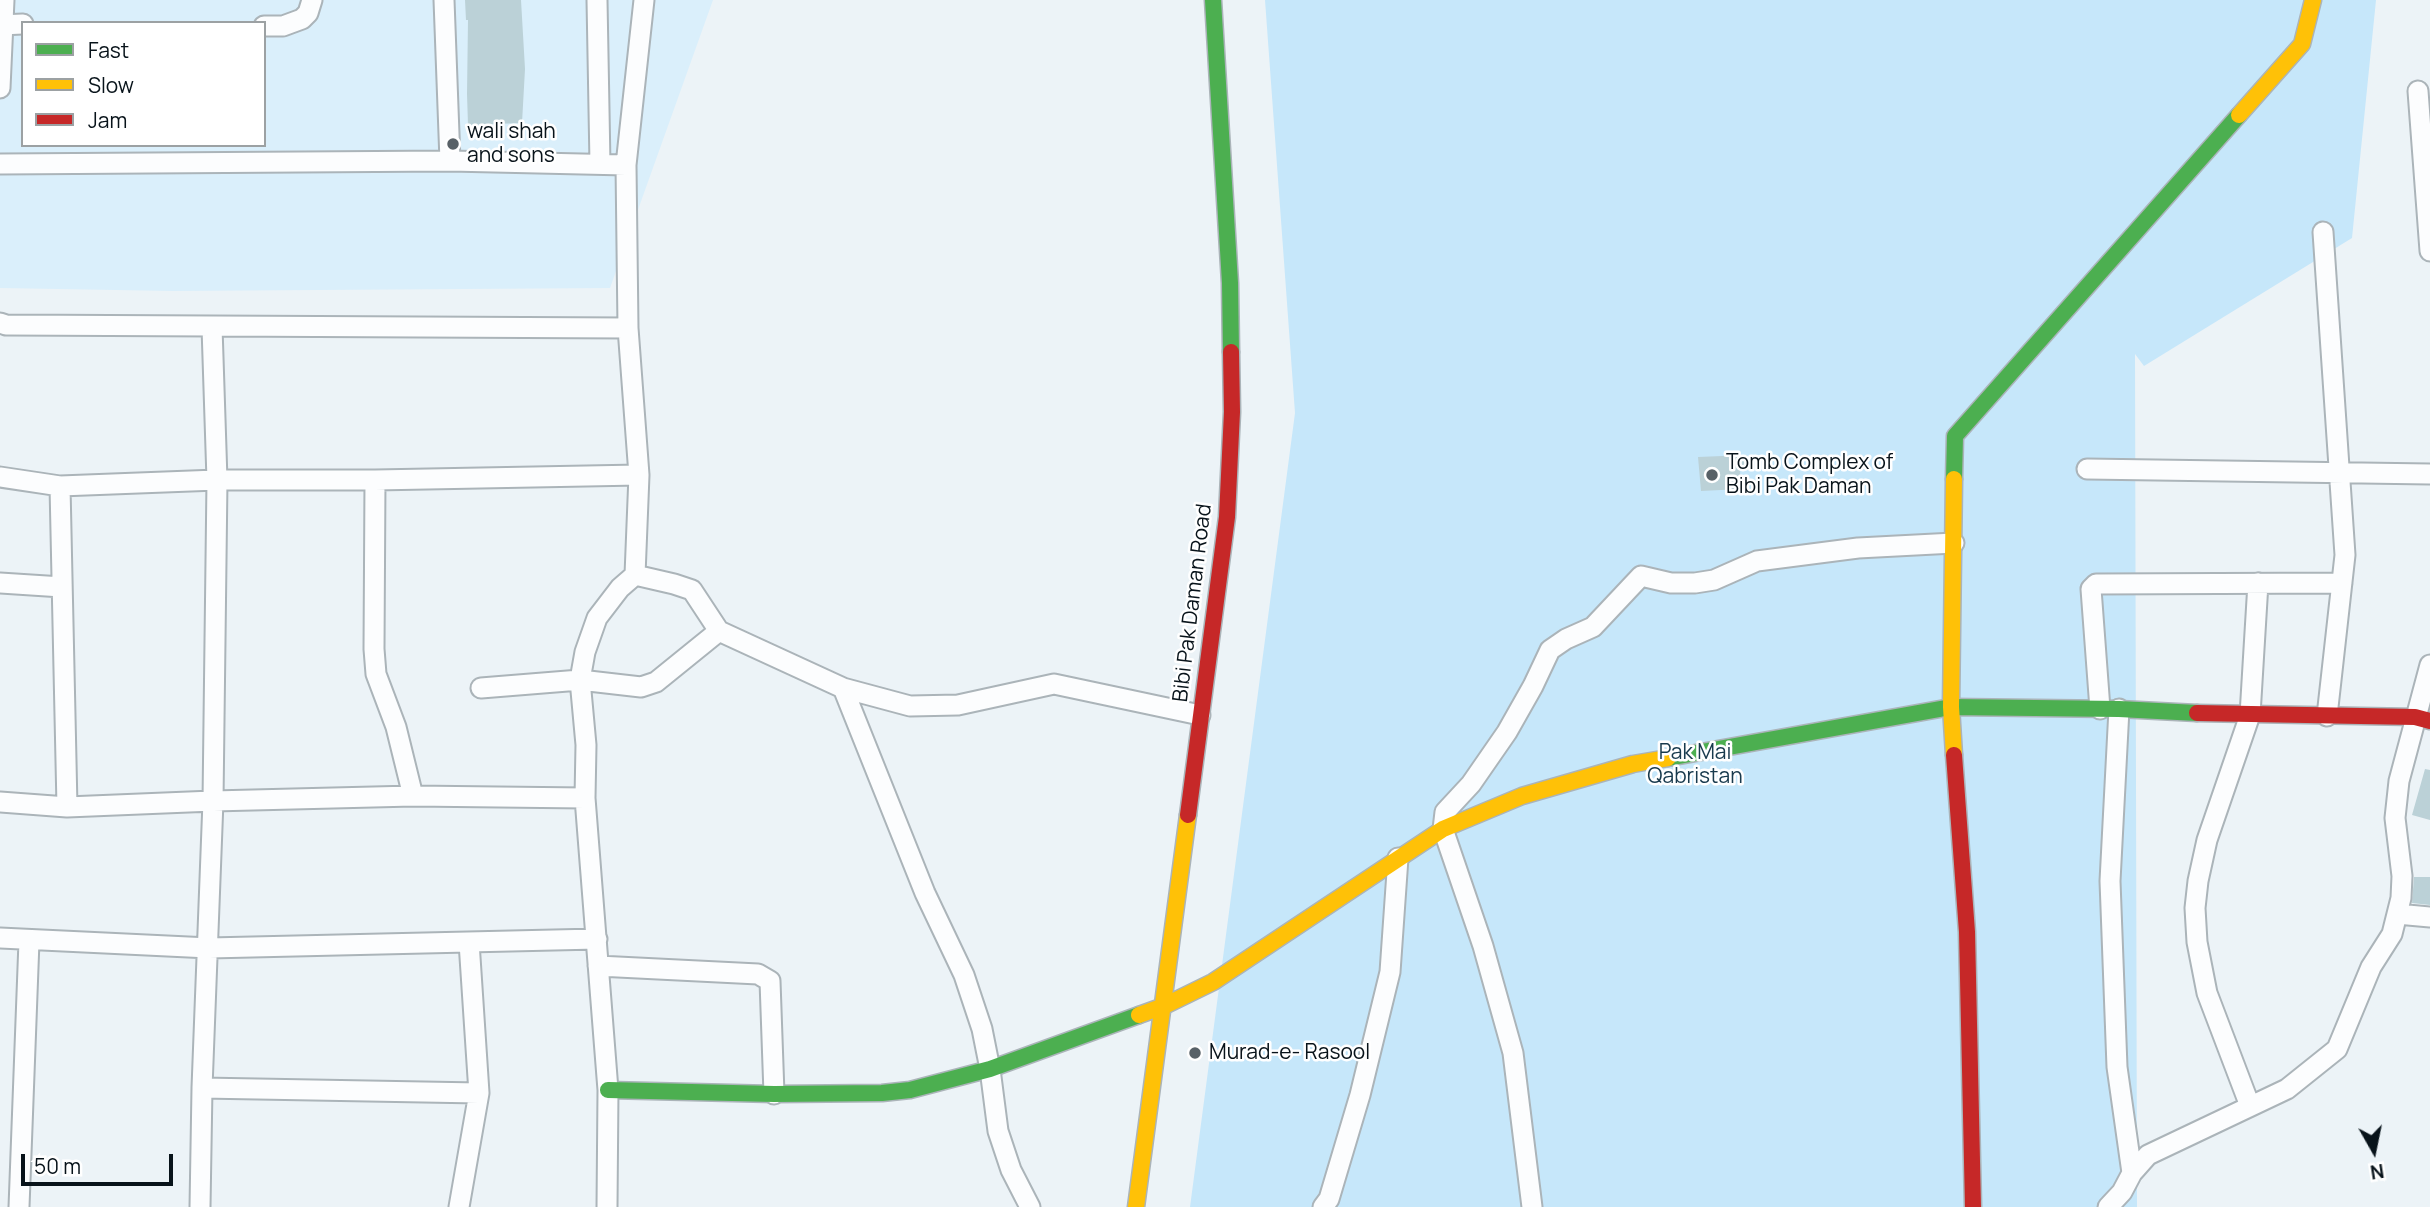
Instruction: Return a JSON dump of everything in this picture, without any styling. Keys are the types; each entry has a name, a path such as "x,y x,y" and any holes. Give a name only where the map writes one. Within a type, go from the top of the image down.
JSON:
{"street":[{"path":"0,88 9,24 4,0"},
{"path":"266,26 294,24 308,13 312,0"},
{"path":"444,0 450,161"},
{"path":"597,0 600,164"},
{"path":"607,1207 608,1090 585,798 586,745 580,680 585,652 597,618 620,587 635,575 639,475 628,328 626,165 644,0"},
{"name":"Bibi Pak Daman Road","path":"1136,1207 1227,517 1232,412 1230,283 1213,0"},
{"path":"1973,1207 1967,933 1951,707 1955,436 2302,44 2314,0"},
{"path":"2417,91 2430,251"},
{"path":"0,164 450,161 626,165"},
{"path":"2323,232 2345,555 2327,716"},
{"path":"0,323 212,327 628,328"},
{"path":"200,1207 213,801 217,480 212,327"},
{"path":"2087,470 2430,474"},
{"path":"0,477 60,485 217,480 639,475"},
{"path":"375,480 376,674 396,727 413,796"},
{"path":"60,485 67,807"},
{"path":"1532,1207 1513,1053 1483,946 1443,829 1445,812 1471,784 1507,732 1550,650 1566,639 1593,627 1641,576 1671,583 1695,583 1714,580 1757,561 1858,548 1954,543"},
{"path":"635,575 692,590 719,631 843,688 910,706 958,705 1054,684 1200,715"},
{"path":"0,583 62,587"},
{"path":"2250,1106 2207,993 2197,942 2195,908 2197,881 2207,840 2250,715 2258,583"},
{"path":"2132,1173 2117,1067 2110,881 2109,709 2091,589 2096,584 2342,583"},
{"path":"481,688 580,680 641,687 656,682 719,631"},
{"path":"2108,1207 2148,1155 2287,1089 2337,1049 2371,967 2392,934 2401,898 2402,876 2395,818 2399,781 2423,719 2430,665"},
{"path":"843,688 925,892 964,975 982,1029 998,1131 1011,1170 1030,1207"},
{"path":"608,1090 774,1094 882,1093 910,1090 990,1069 1164,1006 1213,982 1443,829 1522,796 1633,764 1951,707 2423,719"},
{"path":"0,802 67,807 413,796 585,798"},
{"path":"1323,1207 1329,1199 1356,1107 1390,972 1398,858"},
{"path":"2397,914 2430,918"},
{"path":"0,938 209,948 597,939"},
{"path":"19,1207 29,941"},
{"path":"459,1207 479,1093 469,942"},
{"path":"598,966 758,974 770,981 774,1094"},
{"path":"202,1088 479,1093"}],"shaded area":[{"path":"0,0 713,0 610,288 173,291 0,288"}],"green space":[{"name":"Pak Mai Qabristan","path":"1265,0 2376,0 2352,238 2144,366 2135,354 2137,1207 1190,1207 1295,413"}],"building":[{"path":"465,0 521,0 525,69 522,123 468,125 468,20"},
{"path":"1747,455 1748,470 1740,470 1741,489 1701,491 1698,457"},
{"path":"2425,769 2430,770 2430,820 2412,815"},
{"path":"2414,877 2430,877 2430,905 2412,903"}],"traffic: fast":[{"path":"1213,0 1230,283 1231,352"},
{"path":"1954,479 1955,436 2239,115"},
{"path":"1668,758 1951,707 2197,713"},
{"path":"608,1090 774,1094 882,1093 910,1090 990,1069 1139,1015"}],"traffic: slow":[{"path":"2239,115 2302,44 2313,0"},
{"path":"1954,479 1951,707 1954,755"},
{"path":"1139,1015 1213,982 1443,829 1522,796 1633,764 1668,758"},
{"path":"1136,1207 1188,815"}],"traffic: jam":[{"path":"1188,815 1227,517 1232,412 1231,352"},
{"path":"2197,713 2415,717 2430,721"},
{"path":"1954,755 1967,932 1973,1207"}],"place":[{"name":"wali shah and sons","path":"453,144"},
{"name":"Tomb Complex of Bibi Pak Daman","path":"1712,475"},
{"name":"Murad-e- Rasool","path":"1195,1053"}]}
